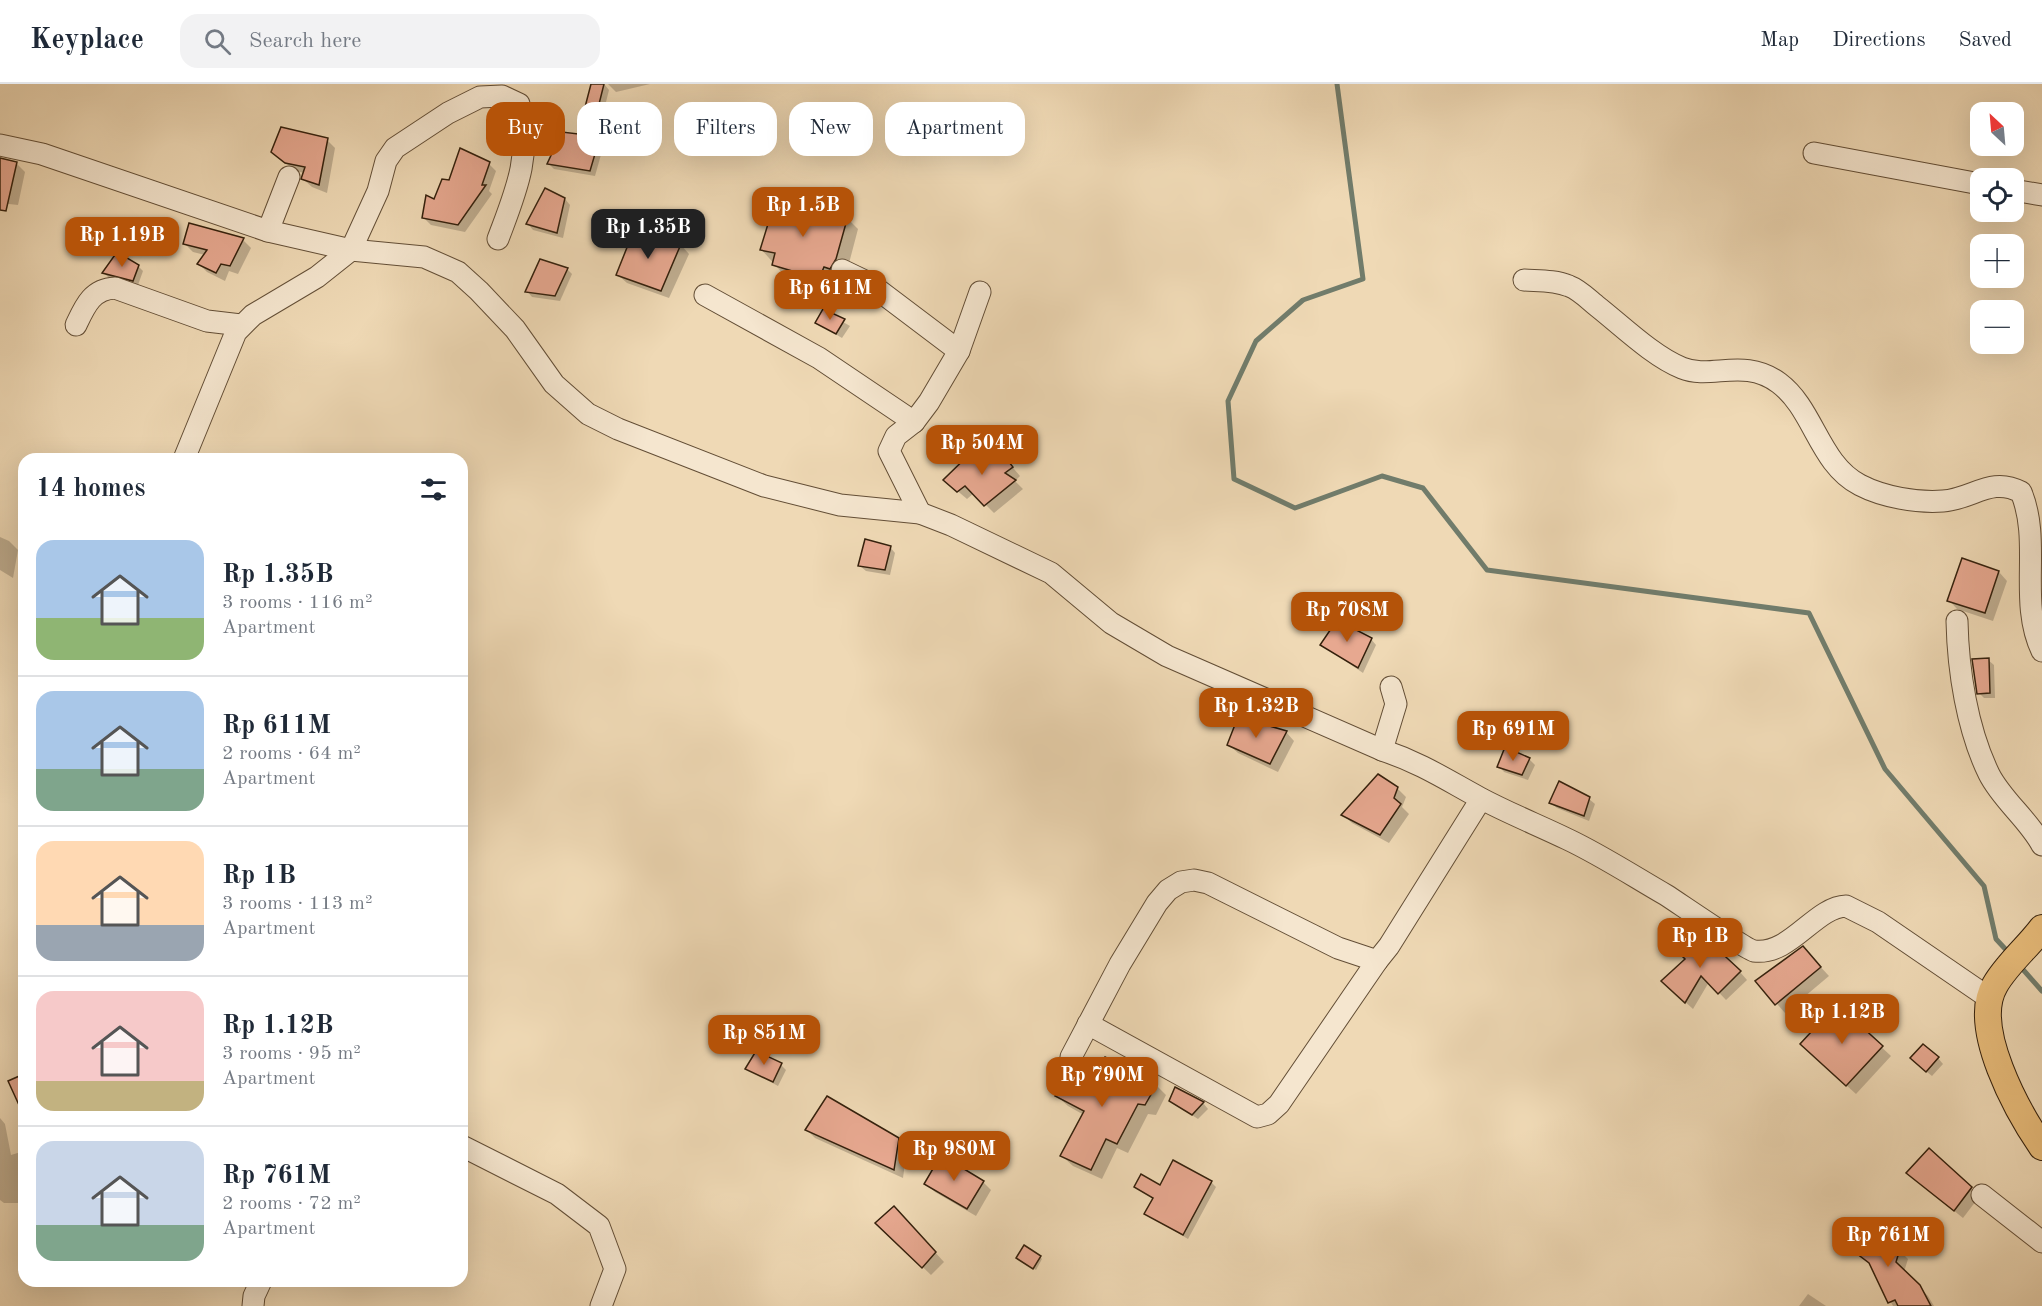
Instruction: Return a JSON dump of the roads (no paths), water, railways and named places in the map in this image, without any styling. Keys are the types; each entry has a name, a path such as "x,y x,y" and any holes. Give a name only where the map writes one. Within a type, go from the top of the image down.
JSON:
{"main road":[{"path":"2037,935 2007,967 1989,998 1990,1028 2002,1073 2025,1122 2042,1147"}],"street":[{"path":"186,453 236,332 241,325 317,277 351,250 378,190 386,161 402,141 448,113 480,98 522,94 526,148 518,185 498,239"},
{"path":"0,145 42,154 268,231 351,250 424,257 458,272 515,329 554,384 588,414 618,429 764,486 840,505 920,513 1051,573 1111,623 1167,656 1382,750 1417,762 1481,798 1603,858 1703,918 1746,948 1756,951 1766,949 1796,937 1830,910 1846,906 1878,922 1989,998"},
{"path":"1814,153 1970,182"},
{"path":"268,231 289,177"},
{"path":"2024,192 2042,195"},
{"path":"842,270 869,283 959,351"},
{"path":"1524,280 1570,286 1684,370 1741,370 1763,374 1779,383 1800,405 1832,459 1857,483 1871,490 1890,496 1944,501 1999,484 2021,492 2028,504 2034,542 2032,610 2037,640 2042,651"},
{"path":"76,325 88,300 102,288 115,288 207,321 241,325"},
{"path":"920,513 889,451 896,436 914,422 959,351 981,292"},
{"path":"705,295 819,358 914,422"},
{"path":"1957,621 1958,669 1989,775 2042,845"},
{"path":"1382,750 1396,704 1391,687"},
{"path":"1088,1024 1257,1117 1268,1114 1279,1104 1389,946 1481,798"},
{"path":"1071,1057 1120,964 1157,903 1168,890 1181,882 1194,880 1208,883 1338,948 1377,961"},
{"path":"468,1149 557,1194 599,1226 615,1269 601,1306"},
{"path":"1982,1195 2042,1242"},
{"path":"253,1306 258,1287"}],"waterway":[{"path":"1337,84 1363,279 1303,300 1256,341 1228,401 1234,479 1295,508 1382,476 1423,488 1487,570 1809,613 1885,769 1984,886 1996,939 2009,953"},
{"path":"2019,965 2042,991"}]}
